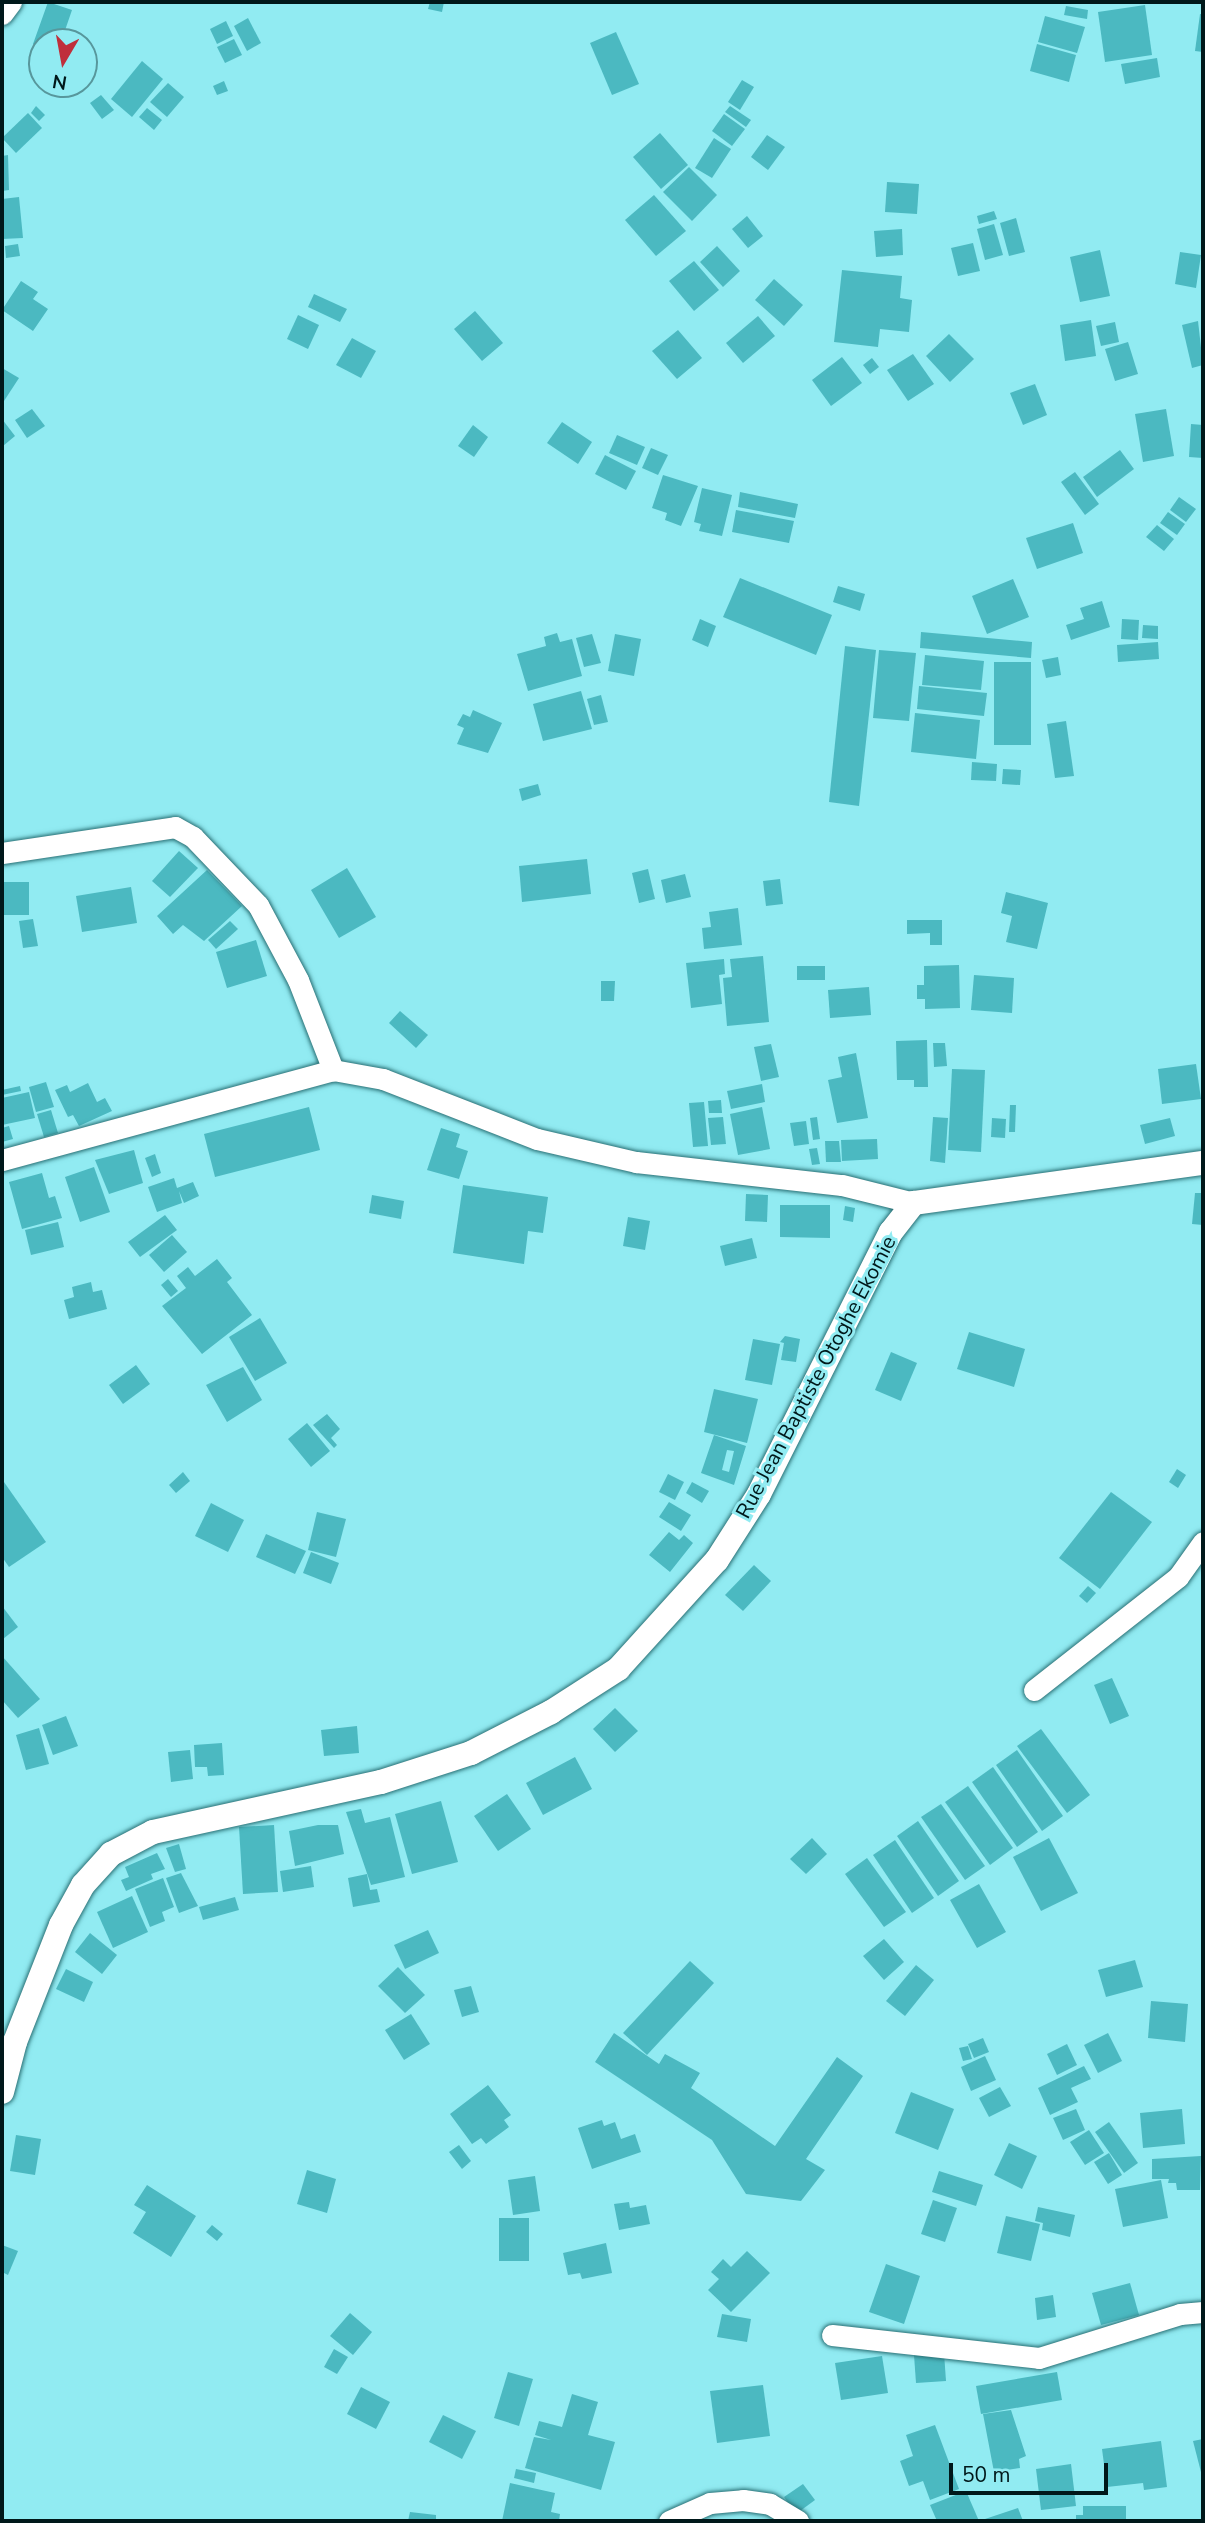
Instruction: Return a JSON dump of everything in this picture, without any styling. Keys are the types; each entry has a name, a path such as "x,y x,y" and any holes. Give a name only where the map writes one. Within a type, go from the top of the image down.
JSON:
{"street":[{"path":"2,14 11,2"},
{"path":"2,853 175,827 193,837 258,905 298,981 333,1070"},
{"path":"2,1160 333,1070 383,1079 537,1139 636,1162 842,1185 914,1203 1203,1163"},
{"name":"Rue Jean Baptiste Otoghe Ekomie","path":"2,2092 15,2042 61,1925 83,1885 111,1854 153,1832 381,1782 471,1753 551,1712 618,1669 717,1560 759,1494 878,1256 914,1203"},
{"path":"1034,1690 1178,1577 1203,1542"},
{"path":"832,2335 1039,2358 1180,2314 1203,2312"},
{"path":"668,2521 710,2503 743,2500 770,2504 798,2521"}],"building":[{"path":"48,2 72,10 66,28 39,28"},
{"path":"430,2 444,2 442,12 428,9"},
{"path":"1145,5 1152,55 1105,62 1098,12"},
{"path":"1066,6 1088,10 1087,19 1064,15"},
{"path":"1200,14 1203,14 1203,52 1195,51"},
{"path":"1045,16 1085,27 1077,53 1038,42"},
{"path":"248,18 261,43 247,51 234,26"},
{"path":"226,21 233,36 217,44 210,29"},
{"path":"616,32 639,84 612,95 590,43"},
{"path":"234,39 242,55 225,63 217,47"},
{"path":"1037,44 1076,55 1069,82 1030,71"},
{"path":"1157,58 1160,77 1125,84 1121,64"},
{"path":"142,61 163,79 132,117 111,99"},
{"path":"742,80 754,87 740,110 728,102"},
{"path":"224,81 228,91 217,95 213,86"},
{"path":"168,83 184,97 167,117 150,102"},
{"path":"101,95 114,110 102,119 90,103"},
{"path":"36,106 45,115 39,121 31,113"},
{"path":"730,106 751,120 746,127 725,112"},
{"path":"147,108 162,120 154,130 139,117"},
{"path":"28,113 42,128 16,153 2,138"},
{"path":"724,114 745,129 732,146 712,131"},
{"path":"660,133 688,165 661,189 633,157"},
{"path":"767,135 785,147 768,170 751,157"},
{"path":"714,138 731,149 712,178 695,168"},
{"path":"8,155 9,190 2,191 2,156"},
{"path":"689,167 717,195 692,221 663,192"},
{"path":"887,182 919,184 917,214 885,212"},
{"path":"654,195 686,231 656,256 625,220"},
{"path":"19,197 23,238 2,239 2,199"},
{"path":"994,211 997,219 979,224 977,216"},
{"path":"747,216 763,236 748,248 732,229"},
{"path":"1016,218 1025,252 1009,256 1000,223"},
{"path":"994,224 1003,255 985,260 977,229"},
{"path":"902,229 903,255 876,257 874,231"},
{"path":"973,243 980,271 958,276 951,248"},
{"path":"18,244 20,256 6,258 5,246"},
{"path":"717,246 740,271 723,287 700,262"},
{"path":"1100,250 1110,296 1080,302 1070,257"},
{"path":"1180,252 1201,255 1196,288 1175,284"},
{"path":"694,261 719,290 694,311 669,281"},
{"path":"842,270 902,276 900,298 912,300 909,332 880,329 878,347 834,342"},
{"path":"774,279 803,305 784,326 755,300"},
{"path":"21,281 38,292 33,299 48,309 33,331 2,310"},
{"path":"314,294 347,309 340,322 308,307"},
{"path":"475,311 503,343 482,361 454,329"},
{"path":"298,315 319,325 308,349 287,339"},
{"path":"758,316 775,336 743,363 726,343"},
{"path":"1091,320 1096,356 1065,361 1060,325"},
{"path":"1198,321 1203,365 1192,368 1182,325"},
{"path":"1115,322 1119,342 1101,346 1096,326"},
{"path":"678,330 702,358 677,379 652,351"},
{"path":"949,334 974,359 950,382 926,356"},
{"path":"352,338 376,351 361,378 336,365"},
{"path":"1128,342 1138,374 1115,381 1105,349"},
{"path":"913,354 934,384 908,401 887,370"},
{"path":"842,357 862,383 831,406 812,380"},
{"path":"872,358 879,367 870,374 863,365"},
{"path":"2,368 19,378 4,401 2,400"},
{"path":"1035,384 1047,415 1023,425 1010,393"},
{"path":"32,409 45,426 27,438 15,420"},
{"path":"1166,409 1174,456 1143,462 1135,414"},
{"path":"2,419 15,436 3,446 2,444"},
{"path":"562,422 592,442 578,464 547,443"},
{"path":"1191,424 1203,425 1203,458 1189,457"},
{"path":"473,425 488,437 474,457 458,446"},
{"path":"617,435 645,447 637,465 609,453"},
{"path":"651,448 668,455 658,475 642,468"},
{"path":"1120,450 1134,469 1097,497 1083,477"},
{"path":"605,455 636,471 626,490 595,474"},
{"path":"1075,472 1099,504 1085,515 1061,482"},
{"path":"663,475 698,486 681,526 665,520 667,513 652,508"},
{"path":"702,488 732,495 722,536 699,531 701,524 694,522"},
{"path":"740,492 798,504 795,518 738,507"},
{"path":"1179,497 1196,509 1186,522 1170,510"},
{"path":"736,510 794,521 789,543 732,532"},
{"path":"1168,512 1185,524 1177,535 1160,523"},
{"path":"1073,523 1083,553 1037,569 1026,538"},
{"path":"1157,525 1174,539 1164,551 1146,537"},
{"path":"740,578 832,615 816,655 723,617"},
{"path":"1013,579 1029,617 987,634 972,596"},
{"path":"838,586 865,594 860,611 833,602"},
{"path":"1102,601 1110,627 1071,640 1066,625 1084,619 1080,608"},
{"path":"700,619 716,626 708,647 692,640"},
{"path":"1122,619 1139,620 1138,640 1121,639"},
{"path":"1143,625 1158,626 1158,639 1142,638"},
{"path":"921,632 1032,642 1031,658 920,648"},
{"path":"557,633 560,642 572,639 582,676 528,691 517,654 546,646 544,637"},
{"path":"592,634 601,663 584,667 576,638"},
{"path":"615,634 641,639 634,676 608,671"},
{"path":"1158,642 1159,659 1118,662 1117,645"},
{"path":"845,646 876,650 859,806 829,802"},
{"path":"879,650 916,653 909,721 873,718"},
{"path":"925,655 984,661 981,690 922,685"},
{"path":"1058,657 1061,675 1046,678 1042,660"},
{"path":"994,662 1031,662 1031,745 994,745"},
{"path":"919,686 987,693 984,716 917,709"},
{"path":"581,691 592,729 543,741 533,704"},
{"path":"601,695 608,722 594,725 587,699"},
{"path":"473,710 502,723 488,753 457,744 464,728 457,725 463,714 470,717"},
{"path":"915,713 980,720 976,759 911,752"},
{"path":"1066,721 1074,776 1055,778 1047,724"},
{"path":"972,762 997,764 996,781 971,780"},
{"path":"1003,769 1021,770 1020,785 1002,784"},
{"path":"538,784 541,795 522,801 519,789"},
{"path":"179,851 198,868 170,897 152,881"},
{"path":"587,859 591,894 522,902 519,866"},
{"path":"347,868 376,917 339,938 311,890"},
{"path":"648,869 655,899 639,903 632,873"},
{"path":"207,870 242,906 204,941 183,925 173,934 157,916"},
{"path":"685,874 691,897 666,903 661,880"},
{"path":"780,879 783,904 766,906 763,881"},
{"path":"2,882 29,882 29,915 2,915"},
{"path":"131,887 137,923 82,932 76,896"},
{"path":"1006,892 1048,903 1037,949 1006,942 1012,916 1001,913"},
{"path":"738,908 742,945 704,949 702,928 711,927 709,912"},
{"path":"33,919 38,946 23,948 19,921"},
{"path":"907,920 942,920 942,945 930,945 930,933 907,934"},
{"path":"230,921 238,929 216,949 208,940"},
{"path":"256,940 267,976 227,988 216,952"},
{"path":"763,956 769,1022 727,1026 723,978 732,977 730,959"},
{"path":"724,959 725,974 719,975 722,1004 691,1008 686,963"},
{"path":"959,965 960,1008 925,1009 925,999 917,999 917,985 924,985 924,966"},
{"path":"797,966 825,966 825,980 797,980"},
{"path":"974,975 1014,978 1012,1013 971,1010"},
{"path":"601,981 615,981 614,1001 601,1001"},
{"path":"869,987 871,1015 830,1018 828,990"},
{"path":"400,1011 428,1035 416,1048 389,1023"},
{"path":"927,1040 928,1087 914,1087 914,1080 897,1080 896,1041"},
{"path":"933,1043 945,1043 947,1066 934,1067"},
{"path":"771,1044 779,1077 761,1081 754,1047"},
{"path":"856,1053 868,1118 837,1123 828,1080 842,1077 838,1057"},
{"path":"1196,1064 1201,1099 1162,1104 1158,1069"},
{"path":"952,1069 985,1070 981,1152 948,1150"},
{"path":"46,1082 54,1107 36,1112 29,1087"},
{"path":"88,1083 97,1102 105,1098 112,1111 79,1126 73,1115 68,1117 55,1090 67,1085 70,1092"},
{"path":"762,1084 765,1102 731,1109 727,1091"},
{"path":"20,1086 21,1091 2,1095 2,1090"},
{"path":"29,1092 35,1118 2,1125 2,1098"},
{"path":"721,1100 722,1113 709,1113 708,1101"},
{"path":"704,1102 708,1146 693,1147 689,1103"},
{"path":"1010,1105 1016,1105 1015,1132 1009,1132"},
{"path":"309,1107 320,1150 215,1177 204,1134"},
{"path":"762,1107 770,1149 738,1155 730,1114"},
{"path":"51,1110 58,1133 44,1137 37,1114"},
{"path":"723,1117 726,1144 711,1145 708,1118"},
{"path":"817,1117 820,1139 813,1140 810,1118"},
{"path":"933,1117 948,1118 945,1163 930,1161"},
{"path":"992,1118 1006,1119 1005,1138 991,1137"},
{"path":"1170,1118 1175,1136 1145,1144 1140,1125"},
{"path":"806,1121 809,1144 794,1146 790,1123"},
{"path":"9,1126 13,1139 2,1142 2,1128"},
{"path":"441,1128 460,1134 456,1147 468,1151 459,1179 427,1170"},
{"path":"877,1139 878,1159 842,1161 841,1140"},
{"path":"825,1141 839,1141 841,1162 826,1162"},
{"path":"817,1148 820,1164 812,1165 809,1149"},
{"path":"134,1150 143,1183 109,1194 95,1160"},
{"path":"155,1154 161,1173 152,1177 145,1158"},
{"path":"94,1167 110,1212 80,1222 65,1177"},
{"path":"42,1173 49,1198 55,1196 62,1218 22,1229 9,1182"},
{"path":"174,1178 177,1188 193,1182 199,1196 184,1203 179,1191 182,1203 157,1212 148,1187"},
{"path":"463,1185 548,1197 543,1233 528,1231 524,1264 453,1253"},
{"path":"1195,1193 1203,1193 1203,1225 1192,1224"},
{"path":"746,1194 768,1195 767,1222 745,1221"},
{"path":"372,1195 404,1201 401,1219 369,1213"},
{"path":"780,1205 830,1205 830,1238 780,1237"},
{"path":"845,1206 855,1208 853,1222 843,1220"},
{"path":"165,1215 177,1230 140,1257 128,1242"},
{"path":"628,1217 650,1221 645,1250 623,1246"},
{"path":"58,1222 64,1247 31,1255 25,1230"},
{"path":"172,1235 187,1252 164,1272 149,1255"},
{"path":"752,1238 757,1258 725,1266 720,1246"},
{"path":"217,1259 232,1278 227,1282 252,1315 202,1354 162,1306 186,1288 177,1276 188,1267 195,1276"},
{"path":"168,1279 178,1291 171,1297 161,1285"},
{"path":"91,1282 93,1292 102,1290 107,1309 69,1319 64,1300 74,1297 72,1287"},
{"path":"260,1318 287,1363 255,1381 229,1337"},
{"path":"969,1332 1025,1349 1014,1387 957,1369"},
{"path":"785,1336 800,1339 796,1362 781,1360 784,1343 780,1342"},
{"path":"753,1339 780,1344 772,1385 745,1380"},
{"path":"891,1352 917,1363 901,1401 875,1390"},
{"path":"136,1365 150,1384 123,1404 109,1385"},
{"path":"243,1367 262,1400 227,1422 206,1385"},
{"path":"714,1389 758,1399 747,1443 704,1432"},
{"path":"327,1414 340,1429 331,1438 337,1445 334,1448 313,1425"},
{"path":"307,1423 330,1451 311,1467 288,1439"},
{"path":"714,1435 746,1446 734,1485 701,1473","holes":["727,1450 734,1451 729,1472 722,1470"]},
{"path":"1177,1469 1186,1475 1178,1488 1169,1482"},
{"path":"183,1472 190,1481 176,1493 169,1485"},
{"path":"668,1474 684,1482 675,1500 659,1492"},
{"path":"4,1482 46,1542 9,1567 2,1557"},
{"path":"692,1482 709,1491 702,1503 686,1493"},
{"path":"1111,1492 1152,1522 1100,1589 1059,1558"},
{"path":"669,1502 691,1515 681,1531 659,1517"},
{"path":"211,1503 244,1520 228,1552 195,1536"},
{"path":"317,1512 346,1519 336,1557 308,1550"},
{"path":"669,1532 679,1540 684,1535 693,1543 670,1572 649,1555"},
{"path":"266,1534 306,1551 295,1574 256,1557"},
{"path":"311,1552 339,1563 331,1584 303,1573"},
{"path":"754,1565 771,1581 743,1611 725,1595"},
{"path":"1088,1586 1096,1593 1087,1603 1079,1596"},
{"path":"2,1606 18,1627 3,1639 2,1637"},
{"path":"2,1656 40,1699 18,1718 2,1700"},
{"path":"1112,1678 1129,1716 1110,1724 1094,1685"},
{"path":"615,1708 638,1731 615,1752 593,1729"},
{"path":"66,1716 78,1746 53,1755 42,1725"},
{"path":"357,1726 359,1753 324,1756 321,1730"},
{"path":"39,1728 49,1764 26,1770 16,1735"},
{"path":"1041,1729 1090,1795 1067,1813 1017,1746"},
{"path":"222,1743 224,1775 208,1776 207,1767 195,1767 194,1745"},
{"path":"190,1750 193,1779 171,1782 168,1752"},
{"path":"1017,1750 1063,1816 1042,1831 996,1765"},
{"path":"575,1757 592,1789 543,1815 526,1783"},
{"path":"993,1767 1038,1832 1017,1847 972,1782"},
{"path":"968,1786 1013,1848 990,1865 945,1802"},
{"path":"507,1794 531,1829 498,1851 474,1816"},
{"path":"441,1801 458,1862 412,1874 395,1814"},
{"path":"941,1804 985,1866 965,1880 921,1817"},
{"path":"361,1809 365,1823 390,1817 405,1877 371,1885 346,1812"},
{"path":"918,1821 959,1881 938,1896 897,1836"},
{"path":"274,1825 278,1892 243,1894 239,1827"},
{"path":"318,1825 338,1825 344,1854 295,1866 289,1831"},
{"path":"812,1838 827,1854 806,1874 790,1859"},
{"path":"1049,1838 1078,1893 1041,1911 1013,1857"},
{"path":"895,1840 934,1898 912,1913 873,1855"},
{"path":"179,1844 186,1869 175,1872 166,1848"},
{"path":"157,1853 165,1869 151,1874 153,1879 126,1891 121,1880 129,1877 125,1867"},
{"path":"867,1858 906,1912 884,1927 845,1874"},
{"path":"311,1866 314,1887 283,1892 280,1871"},
{"path":"181,1873 198,1906 179,1913 166,1878"},
{"path":"367,1874 370,1890 377,1889 380,1902 353,1907 348,1878"},
{"path":"163,1878 174,1907 162,1912 165,1921 150,1927 135,1889"},
{"path":"979,1884 1006,1932 977,1948 950,1900"},
{"path":"132,1896 148,1932 113,1948 97,1912"},
{"path":"235,1897 239,1910 203,1920 199,1907"},
{"path":"428,1930 439,1953 405,1969 394,1945"},
{"path":"90,1933 117,1955 102,1974 75,1952"},
{"path":"884,1939 904,1962 884,1980 863,1956"},
{"path":"1135,1960 1143,1987 1106,1997 1098,1970"},
{"path":"690,1961 714,1983 647,2055 623,2033"},
{"path":"916,1965 934,1980 905,2016 886,2001"},
{"path":"398,1967 425,1995 405,2013 378,1986"},
{"path":"66,1969 93,1982 84,2002 56,1989"},
{"path":"471,1986 479,2012 462,2017 454,1990"},
{"path":"1151,2001 1188,2004 1185,2042 1148,2038"},
{"path":"411,2014 430,2044 404,2060 385,2030"},
{"path":"614,2033 659,2064 665,2054 700,2073 691,2088 775,2146 837,2057 863,2076 806,2159 825,2170 801,2201 746,2194 712,2140 595,2062"},
{"path":"1108,2033 1122,2061 1098,2073 1084,2045"},
{"path":"983,2038 989,2052 974,2058 968,2044"},
{"path":"1067,2044 1077,2065 1057,2075 1047,2054"},
{"path":"968,2046 972,2059 963,2061 959,2048"},
{"path":"985,2056 996,2080 971,2091 961,2067"},
{"path":"1084,2066 1091,2079 1071,2088 1078,2102 1050,2115 1038,2088"},
{"path":"488,2085 511,2115 504,2120 509,2127 486,2144 481,2138 472,2144 450,2114"},
{"path":"1000,2087 1011,2106 989,2117 979,2098"},
{"path":"911,2092 954,2109 938,2150 895,2133"},
{"path":"1076,2109 1085,2130 1063,2140 1053,2118"},
{"path":"1182,2109 1185,2144 1143,2148 1140,2113"},
{"path":"602,2120 604,2126 615,2122 621,2139 635,2134 641,2152 592,2169 578,2128"},
{"path":"1109,2122 1138,2163 1124,2173 1095,2132"},
{"path":"1089,2130 1104,2153 1085,2165 1070,2142"},
{"path":"16,2135 41,2139 35,2175 10,2171"},
{"path":"1009,2143 1037,2156 1022,2189 994,2175"},
{"path":"459,2145 471,2161 462,2169 449,2152"},
{"path":"1109,2153 1122,2175 1108,2184 1094,2162"},
{"path":"1201,2156 1200,2190 1177,2190 1176,2183 1168,2183 1169,2179 1152,2179 1152,2159"},
{"path":"307,2170 336,2179 327,2213 297,2204"},
{"path":"939,2171 983,2185 976,2206 932,2192"},
{"path":"535,2176 540,2211 513,2215 508,2180"},
{"path":"1161,2180 1168,2218 1123,2227 1115,2189"},
{"path":"147,2185 196,2216 171,2257 133,2233 146,2212 134,2205"},
{"path":"933,2200 957,2208 945,2242 921,2234"},
{"path":"629,2202 630,2208 646,2205 650,2224 619,2230 614,2204"},
{"path":"1038,2207 1075,2215 1070,2237 1042,2230 1043,2223 1035,2221"},
{"path":"1006,2216 1040,2224 1031,2261 997,2253"},
{"path":"499,2218 529,2218 529,2261 499,2261"},
{"path":"212,2225 223,2234 217,2241 206,2232"},
{"path":"606,2243 612,2273 582,2279 580,2273 568,2275 563,2253"},
{"path":"2,2245 18,2251 8,2275 2,2272"},
{"path":"747,2251 770,2273 731,2312 708,2290 719,2279 711,2272 723,2259 731,2267"},
{"path":"886,2264 920,2276 904,2324 869,2312"},
{"path":"1130,2283 1139,2315 1101,2325 1092,2293"},
{"path":"1053,2295 1056,2317 1037,2320 1035,2298"},
{"path":"350,2313 372,2332 353,2355 330,2336"},
{"path":"722,2314 751,2319 747,2342 717,2337"},
{"path":"334,2349 348,2357 337,2374 324,2367"},
{"path":"944,2353 946,2381 916,2383 914,2355"},
{"path":"882,2356 888,2393 841,2400 835,2363"},
{"path":"508,2372 533,2379 519,2426 494,2418"},
{"path":"1057,2372 1062,2400 981,2414 976,2386"},
{"path":"763,2385 770,2436 717,2443 710,2391"},
{"path":"361,2387 390,2402 376,2429 347,2414"},
{"path":"572,2394 598,2402 588,2435 615,2442 601,2490 525,2468 534,2437 551,2440 535,2435 539,2421 562,2427"},
{"path":"1011,2410 1026,2456 1019,2459 1020,2468 994,2472 983,2414"},
{"path":"443,2415 476,2431 462,2459 429,2442"},
{"path":"935,2425 959,2489 930,2500 923,2481 909,2486 900,2461 913,2456 906,2435"},
{"path":"1203,2439 1203,2476 1202,2476 1193,2441"},
{"path":"1161,2441 1167,2487 1144,2490 1143,2483 1107,2487 1102,2449"},
{"path":"1071,2464 1076,2506 1041,2510 1036,2469"},
{"path":"516,2469 536,2473 534,2483 514,2478"},
{"path":"510,2483 555,2493 551,2512 560,2514 559,2521 502,2521"},
{"path":"803,2484 815,2500 796,2514 784,2497"},
{"path":"966,2491 979,2521 937,2521 930,2505"},
{"path":"1083,2506 1126,2506 1126,2521 1076,2521 1076,2515 1083,2515"},
{"path":"1018,2508 1023,2521 979,2521"},
{"path":"410,2512 436,2515 436,2521 408,2521"}]}
